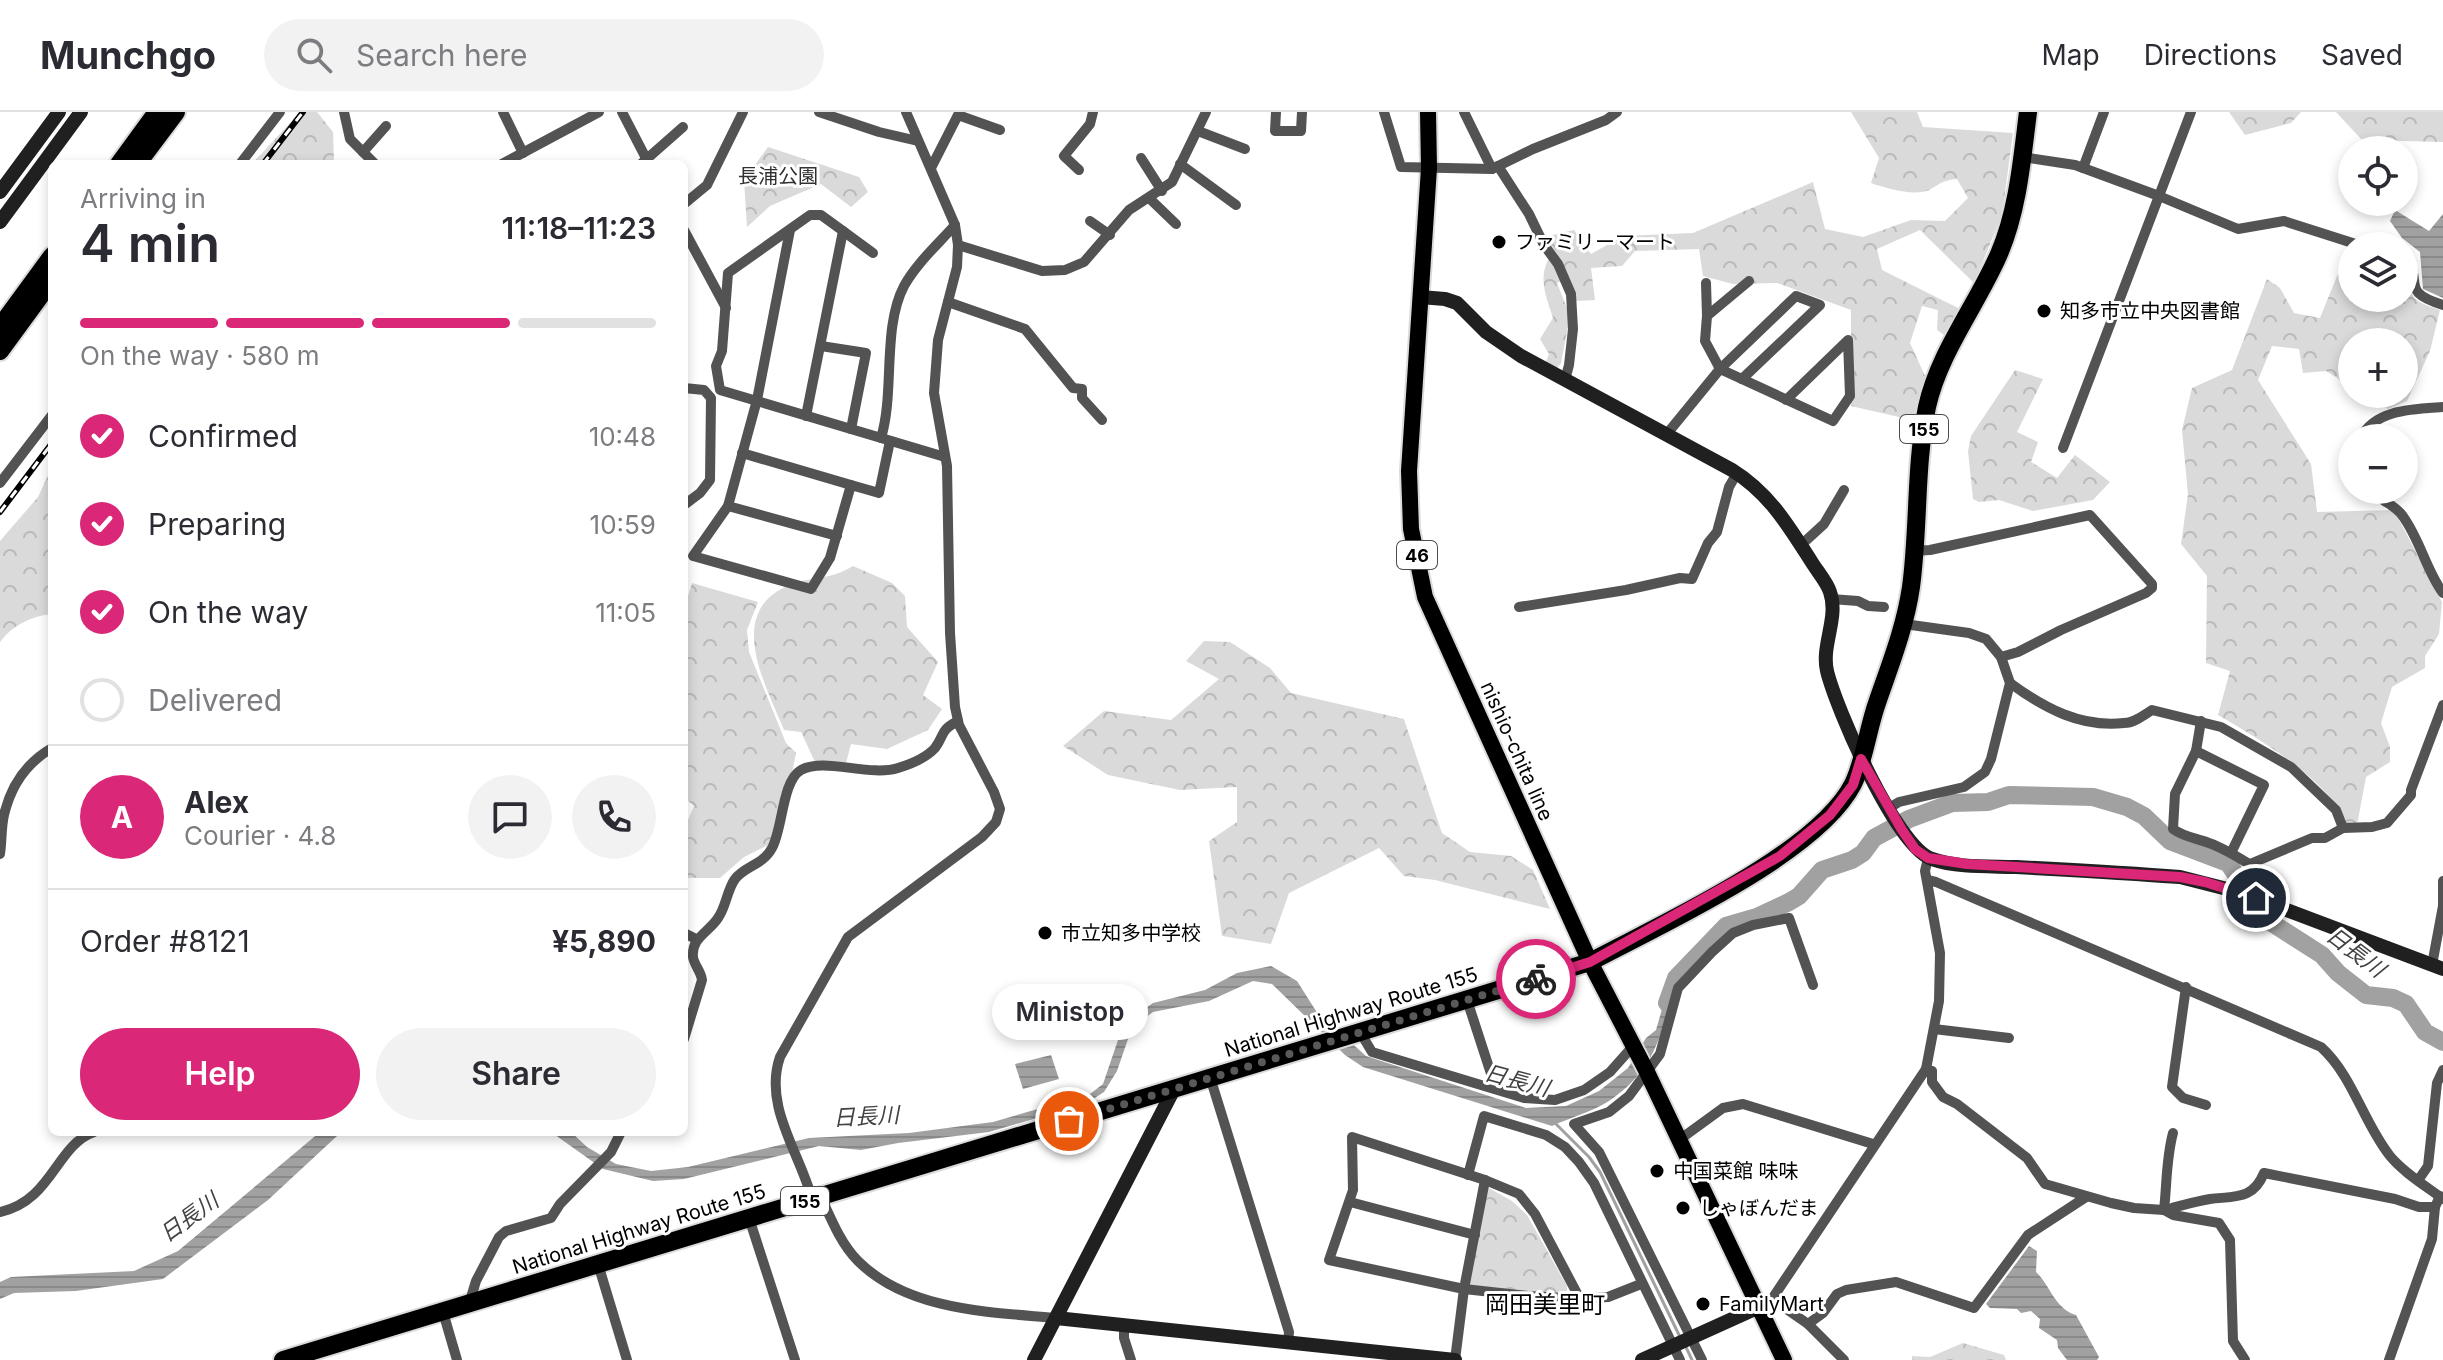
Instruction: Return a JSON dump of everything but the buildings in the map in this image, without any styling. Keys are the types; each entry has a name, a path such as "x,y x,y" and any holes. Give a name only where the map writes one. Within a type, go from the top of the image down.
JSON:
{"highway":[{"path":"122,160 157,112"},
{"path":"140,160 176,112"},
{"name":"National Highway Route 155","path":"287,1359 1590,962 1724,890 1801,841 1830,815 1853,785 1904,624 1928,406 1937,374 2001,250 2011,219 2028,112"},
{"path":"0,327 48,261"},
{"path":"0,351 48,285"}],"main road":[{"name":"nishio-chita line","path":"1428,112 1429,168 1409,471 1411,529 1425,597 1590,962 1765,1303 1784,1360"}],"street":[{"path":"0,192 59,112"},
{"path":"0,222 81,112"},
{"path":"243,160 280,112"},
{"path":"344,112 350,139 371,160"},
{"path":"503,112 523,153"},
{"path":"510,160 599,112"},
{"path":"622,112 645,160"},
{"path":"688,201 707,185 743,112"},
{"path":"906,112 955,225 958,245 957,267 938,340 934,393 945,457 950,633 958,721 999,803 999,817 982,837 860,925 837,952 789,1038 775,1073 776,1097 797,1158 816,1198 856,1260 894,1289 913,1297 943,1304 1124,1327 1288,1343 1384,1357 1455,1360 1464,1289 1485,1180"},
{"path":"1079,170 1064,156 1090,124 1093,112"},
{"path":"958,245 1026,267 1053,271 1084,262 1129,210 1172,182 1206,112"},
{"path":"1276,112 1275,131 1301,131 1302,112"},
{"path":"1384,112 1401,167 1429,168 1495,168 1617,112"},
{"path":"1464,112 1495,168 1529,214 1544,245 1558,264 1571,294 1573,329 1565,380"},
{"path":"2083,168 2104,112"},
{"path":"2063,448 2191,112"},
{"path":"827,113 879,132 918,141"},
{"path":"931,168 958,115 1000,130"},
{"path":"363,152 386,126"},
{"path":"649,160 683,127"},
{"path":"1198,131 1245,149"},
{"path":"2022,157 2083,168 2238,229 2284,221 2338,238"},
{"path":"1141,158 1162,191"},
{"path":"1180,164 1236,205"},
{"path":"1149,198 1176,224"},
{"path":"873,253 821,215 810,215 728,273 722,351 716,366 720,390 945,457"},
{"path":"1090,221 1110,235"},
{"path":"742,453 879,493 894,316 900,295 915,271 955,225"},
{"path":"790,230 757,400 728,506 693,556 811,589 830,558 851,485"},
{"path":"806,416 843,231"},
{"path":"688,237 727,310"},
{"path":"1707,316 1749,281"},
{"path":"1706,283 1705,341 1720,369 1786,400 1833,421 1850,396 1848,340 1786,400"},
{"path":"2418,295 2443,305"},
{"path":"1666,435 1720,369 1796,296 1820,305 1742,379"},
{"path":"1420,297 1457,303 1502,344 1737,473 1772,502 1830,592 1832,620 1827,644 1827,669 1861,759 1915,849 1928,858 1956,864 2180,877 2248,895 2438,967 2443,881"},
{"path":"948,302 1025,329 1073,388 1082,389 1082,398 1102,420"},
{"path":"821,346 866,353 851,429"},
{"path":"688,388 708,393 711,423 710,480 688,502"},
{"path":"2374,424 2398,412 2443,407"},
{"path":"0,483 48,420"},
{"path":"1519,607 1680,578 1692,579 1708,543 1717,532 1729,487 1737,473"},
{"path":"1801,545 1824,524 1844,490"},
{"path":"2391,504 2401,513 2429,563 2435,583 2443,593"},
{"path":"728,506 837,536"},
{"path":"1914,551 2090,515 2152,584 2146,593 2001,657"},
{"path":"1831,599 1884,607"},
{"path":"1904,624 1978,635 1993,644 2010,683 2037,703 2076,720 2127,724 2152,710 2221,727 2291,767 2336,810 2343,828"},
{"path":"1895,819 1899,802 1964,787 1985,772 2010,683"},
{"path":"2250,864 2312,838 2325,838 2343,828 2387,823 2411,795 2443,705"},
{"path":"688,1026 702,980 693,958 696,939 718,919 737,877 761,863 770,853 777,838 789,784 795,775 802,769 817,766 868,772 898,768 926,756 935,748 943,731 958,721"},
{"path":"2201,721 2196,751 2175,794 2173,829 2181,835 2231,853 2265,874 2248,895"},
{"path":"0,854 4,814 23,771 48,750"},
{"path":"2196,751 2264,785 2231,853"},
{"path":"1642,1360 1682,1346 1765,1303 1926,1069 1939,1001 1940,953 1925,871 1928,858"},
{"path":"1927,880 2186,987 2321,1047 2335,1060 2388,1154 2400,1167 2419,1179 2439,1201"},
{"path":"1682,1346 1599,1152 1574,1124 1609,1112 1629,1096 1660,1054 1678,988 1733,933 1753,925 1789,918 1813,985"},
{"path":"688,935 696,939"},
{"path":"2186,987 2172,1087 2183,1098 2206,1105"},
{"path":"1467,1000 1496,1089"},
{"path":"1934,1029 2009,1038"},
{"path":"1360,1032 1372,1052 1524,1098 1555,1100 1584,1090 1610,1072 1634,1046"},
{"path":"1926,1069 1932,1071 1932,1082 1943,1097 1957,1104 2027,1158 2033,1171 2045,1184 2134,1208 2166,1211 2219,1223 2230,1240 2233,1341 2245,1360"},
{"path":"2419,1179 2428,1166 2440,1102 2437,1083 2443,1070"},
{"path":"1210,1077 1289,1332 1288,1343"},
{"path":"1034,1360 1174,1089"},
{"path":"1679,1140 1723,1108 1743,1104 1873,1144"},
{"path":"1468,1175 1484,1116 1546,1135 1565,1147 1594,1183 1641,1284 1682,1346 1702,1360"},
{"path":"2166,1211 2166,1158 2173,1133"},
{"path":"0,1212 16,1207 40,1189 71,1148 88,1136"},
{"path":"468,1304 499,1237 506,1231 551,1218 560,1204 611,1152 619,1136"},
{"path":"1580,1299 1535,1214 1519,1194 1352,1137 1353,1190 1329,1260 1464,1289 1580,1299 1608,1297 1641,1284"},
{"path":"2166,1211 2252,1193 2264,1173 2395,1199 2419,1207 2439,1201"},
{"path":"1808,1324 1823,1313 1837,1294 1896,1282 1974,1308 2028,1235 2086,1197"},
{"path":"2389,1360 2432,1238 2439,1201"},
{"path":"1350,1202 1475,1235"},
{"path":"749,1218 795,1360"},
{"path":"598,1264 627,1360"},
{"path":"1765,1303 1808,1324 1844,1360"},
{"path":"443,1312 457,1360"},
{"path":"1124,1327 1131,1360"}],"green space":[{"path":"300,112 317,112 333,132 334,160 256,160"},
{"path":"1851,112 1917,112 1923,127 2013,133 2002,215 1974,283 1920,230 1877,249 1882,270 1960,309 1947,337 1937,330 1938,310 1922,306 1910,343 1926,378 1916,421 1851,406 1851,310 1777,283 1733,284 1703,276 1699,249 1635,251 1622,266 1591,268 1595,300 1576,301 1566,279 1557,283 1570,316 1561,363 1556,370 1545,364 1549,354 1540,339 1553,318 1545,293 1544,277 1552,253 1544,237 1574,230 1591,254 1623,236 1693,233 1813,182 1825,229 1863,237 1911,220 1945,221 1968,198 1957,179 1916,192 1871,183 1879,158"},
{"path":"2229,112 2301,112 2291,123 2245,135"},
{"path":"2336,112 2443,112 2443,142 2418,141 2418,136 2358,136"},
{"name":"長浦公園","path":"768,147 859,177 868,192 851,207 821,184 770,206 747,227 744,180"},
{"path":"2337,276 2338,312 2418,312 2418,300 2440,310 2430,351 2418,377 2418,328 2338,328 2338,378 2326,371 2303,373 2299,349 2272,346 2258,380 2311,464 2317,512 2394,510 2442,602 2439,634 2425,656 2425,668 2392,687 2381,723 2390,747 2390,762 2366,777 2357,825 2346,823 2324,791 2291,762 2218,715 2230,671 2206,663 2207,576 2181,544 2188,494 2182,430 2192,388 2232,370 2267,279 2280,288 2294,313 2320,318"},
{"path":"2015,370 2043,379 2017,432 2038,442 2031,462 2057,478 2075,455 2110,482 2093,500 2033,511 1999,500 1979,502 1973,499 1968,451 1971,436"},
{"path":"48,476 48,615 23,622 0,642 0,541 38,497"},
{"path":"853,566 892,583 905,596 907,627 938,662 923,695 942,709 928,730 887,749 851,744 846,763 815,762 801,732 784,730 761,672 754,631 758,613 769,597 789,585 836,574"},
{"path":"692,583 758,602 747,630 749,652 786,743 796,753 785,809 768,845 744,857 720,878 688,878 688,820 694,806 688,801 688,596"},
{"path":"1204,641 1230,642 1270,668 1291,693 1404,719 1442,833 1470,852 1511,856 1533,870 1550,909 1435,880 1404,876 1379,848 1289,893 1271,944 1222,936 1209,841 1237,822 1237,787 1180,790 1108,775 1063,746 1104,711 1171,720 1219,679 1186,661"},
{"path":"1487,1187 1512,1201 1527,1215 1567,1286 1567,1292 1560,1296 1468,1285"},
{"path":"1963,1343 2004,1355 2006,1360 1912,1360 1912,1356 1930,1357"}],"shaded area":[{"path":"2443,214 2443,298 2423,289 2418,232 2398,232 2390,221 2392,216 2405,216 2429,231"},
{"path":"1271,966 1297,981 1316,1011 1366,1056 1526,1108 1566,1106 1599,1091 1628,1068 1646,1038 1656,1030 1670,981 1675,983 1661,1034 1638,1076 1603,1105 1552,1126 1363,1067 1345,1055 1272,984 1253,981 1209,1001 1153,1012 1138,1023 1128,1039 1117,1071 1104,1092 1085,1104 989,1132 861,1150 819,1146 684,1179 653,1181 603,1169 557,1136 575,1136 587,1147 616,1164 651,1171 688,1167 809,1138 909,1133 993,1122 1090,1094 1103,1084 1118,1040 1133,1017 1153,1003 1205,990 1237,973"},
{"path":"1051,1055 1059,1079 1023,1089 1015,1064"},
{"path":"315,1136 337,1136 268,1200 163,1279 76,1291 14,1293 0,1299 0,1282 11,1277 134,1271 178,1251"},
{"path":"2029,1246 2037,1251 2036,1272 2063,1308 2076,1315 2099,1357 2097,1360 2067,1360 2058,1348 2057,1340 2039,1328 2040,1319 2031,1311 2021,1313 2017,1309 1990,1308 1986,1304"}],"waterway":[{"name":"日長川","path":"1667,1003 1676,978 1726,926 1757,917 1789,902 1799,896 1822,870 1852,860 1863,853 1874,838 1909,819 1952,803 1988,802 2009,795 2093,797 2127,807 2144,816 2170,841 2228,863 2241,882 2247,901 2264,918 2322,955 2338,973 2366,995 2393,998 2406,1004 2425,1032 2443,1042"},
{"path":"1555,1123 1600,1172 1681,1339"},
{"path":"1685,1345 1692,1360"}],"railway":[{"path":"266,160 303,112"},
{"path":"0,512 48,448"}],"way so far":[{"path":"1069,1121 1536,979"}],"place":[{"name":"ファミリーマート","path":"1499,242"},
{"name":"知多市立中央図書館","path":"2044,311"},
{"name":"市立知多中学校","path":"1045,933"},
{"name":"Ministop","path":"1069,1121"},
{"name":"中国菜館 味味","path":"1657,1171"},
{"name":"しゃぼんだま","path":"1683,1208"},
{"name":"FamilyMart","path":"1703,1304"}],"district":[{"name":"岡田美里町","path":"1545,1304"}],"route":[{"path":"1536,979 1590,962 1724,890 1780,856 1817,829 1830,815 1853,785 1861,759 1902,830 1915,849 1928,858 1945,863 2180,877 2256,898"}]}
